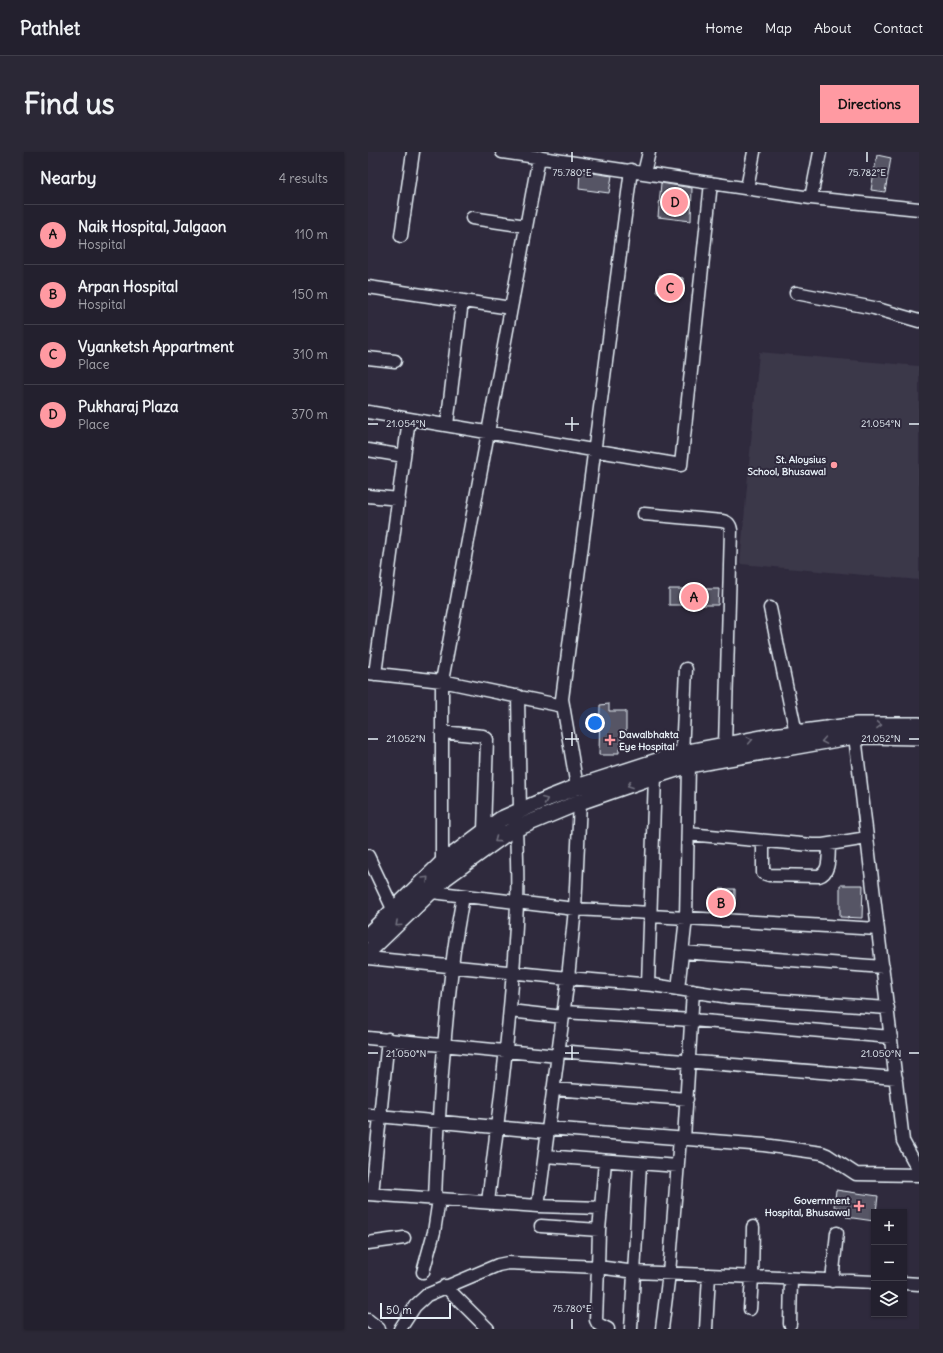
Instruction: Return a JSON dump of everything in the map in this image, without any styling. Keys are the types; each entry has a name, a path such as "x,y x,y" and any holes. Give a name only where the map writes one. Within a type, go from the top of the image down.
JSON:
{"main road":[{"path":"368,935 442,863 501,819 577,787 686,759 725,745 857,724 919,725"},
{"path":"368,952 446,878 507,833 580,802 655,776 686,759 855,736 919,737"}],"street":[{"path":"401,236 413,152"},
{"path":"502,152 811,198 919,209"},
{"path":"644,173 648,152"},
{"path":"747,188 754,152"},
{"path":"811,198 820,152"},
{"path":"442,863 442,681 539,157"},
{"path":"577,787 562,699 631,170"},
{"path":"368,412 681,465 711,182"},
{"path":"472,218 526,226"},
{"path":"368,287 511,308"},
{"path":"796,293 874,308 919,321"},
{"path":"447,425 462,300"},
{"path":"368,358 395,361"},
{"path":"409,419 371,673 442,681 563,706"},
{"path":"368,450 404,456"},
{"path":"368,496 398,499"},
{"path":"644,514 722,521 727,522 730,525 725,745"},
{"path":"770,608 796,733"},
{"path":"678,988 686,918 688,834 686,668"},
{"path":"518,696 520,811"},
{"path":"442,732 483,736 487,739 484,832"},
{"path":"855,736 903,1141 919,1171"},
{"path":"648,984 655,776"},
{"path":"538,1206 568,978 575,909 580,802"},
{"path":"488,1202 506,1051 513,973 517,902 516,828"},
{"path":"688,834 812,845 867,838"},
{"path":"763,841 763,870 764,873 769,875 823,875 826,873 827,869 829,844"},
{"path":"368,856 394,911"},
{"path":"432,892 575,909 686,918 878,929"},
{"path":"423,1272 434,1232 437,1199 438,1122 444,1045 452,967 463,896"},
{"path":"682,952 883,967"},
{"path":"368,958 513,973 648,984 729,996 888,1008"},
{"path":"662,1329 678,1166 687,1099 693,991"},
{"path":"510,1011 563,1015 692,1020 891,1037"},
{"path":"368,1038 506,1051 689,1061 896,1078"},
{"path":"388,1040 374,1116 370,1194 538,1206 601,1208"},
{"path":"554,1089 687,1099"},
{"path":"374,1116 497,1128 682,1138 764,1145 822,1153 852,1172 860,1174 919,1175"},
{"path":"545,1156 678,1166"},
{"path":"605,1161 599,1230 596,1320 598,1324 608,1329"},
{"path":"631,1329 640,1164"},
{"path":"541,1226 599,1230"},
{"path":"750,1309 753,1227"},
{"path":"832,1280 837,1232"},
{"path":"368,1243 404,1238"},
{"path":"400,1329 420,1300 433,1292 498,1265 508,1263 598,1267 635,1272 871,1282"},
{"path":"706,1329 709,1275"},
{"path":"790,1324 791,1279"},
{"path":"907,1283 919,1284"},
{"path":"445,1286 488,1329"},
{"path":"368,1320 378,1329"}],"shaded area":[{"name":"St. Aloysius School, Bhusawal","path":"759,352 919,366 919,580 740,564"}],"building":[{"path":"877,155 891,158 885,192 871,190"},
{"path":"580,171 612,176 609,193 579,189"},
{"path":"661,183 692,188 691,221 658,217"},
{"path":"660,275 683,278 683,295 656,292"},
{"path":"669,589 719,589 718,605 669,605"},
{"path":"609,704 609,711 626,711 626,732 621,732 621,749 619,749 619,753 615,753 615,755 599,755 600,705"},
{"path":"840,885 863,885 862,918 840,917"},
{"path":"720,889 735,889 735,905 730,905 730,913 711,912 712,894 720,894"},
{"path":"836,1190 878,1196 876,1209 871,1209 871,1221 846,1217 847,1209 834,1207"}],"place":[{"name":"Pukharaj Plaza","path":"675,202"},
{"name":"Vyanketsh Appartment","path":"670,288"},
{"name":"St. Aloysius School, Bhusawal","path":"834,465"},
{"name":"Naik Hospital, Jalgaon","path":"694,597"},
{"name":"Dawalbhakta Eye Hospital","path":"610,740"},
{"name":"Arpan Hospital","path":"721,903"},
{"name":"Government Hospital, Bhusawal","path":"859,1206"}]}
